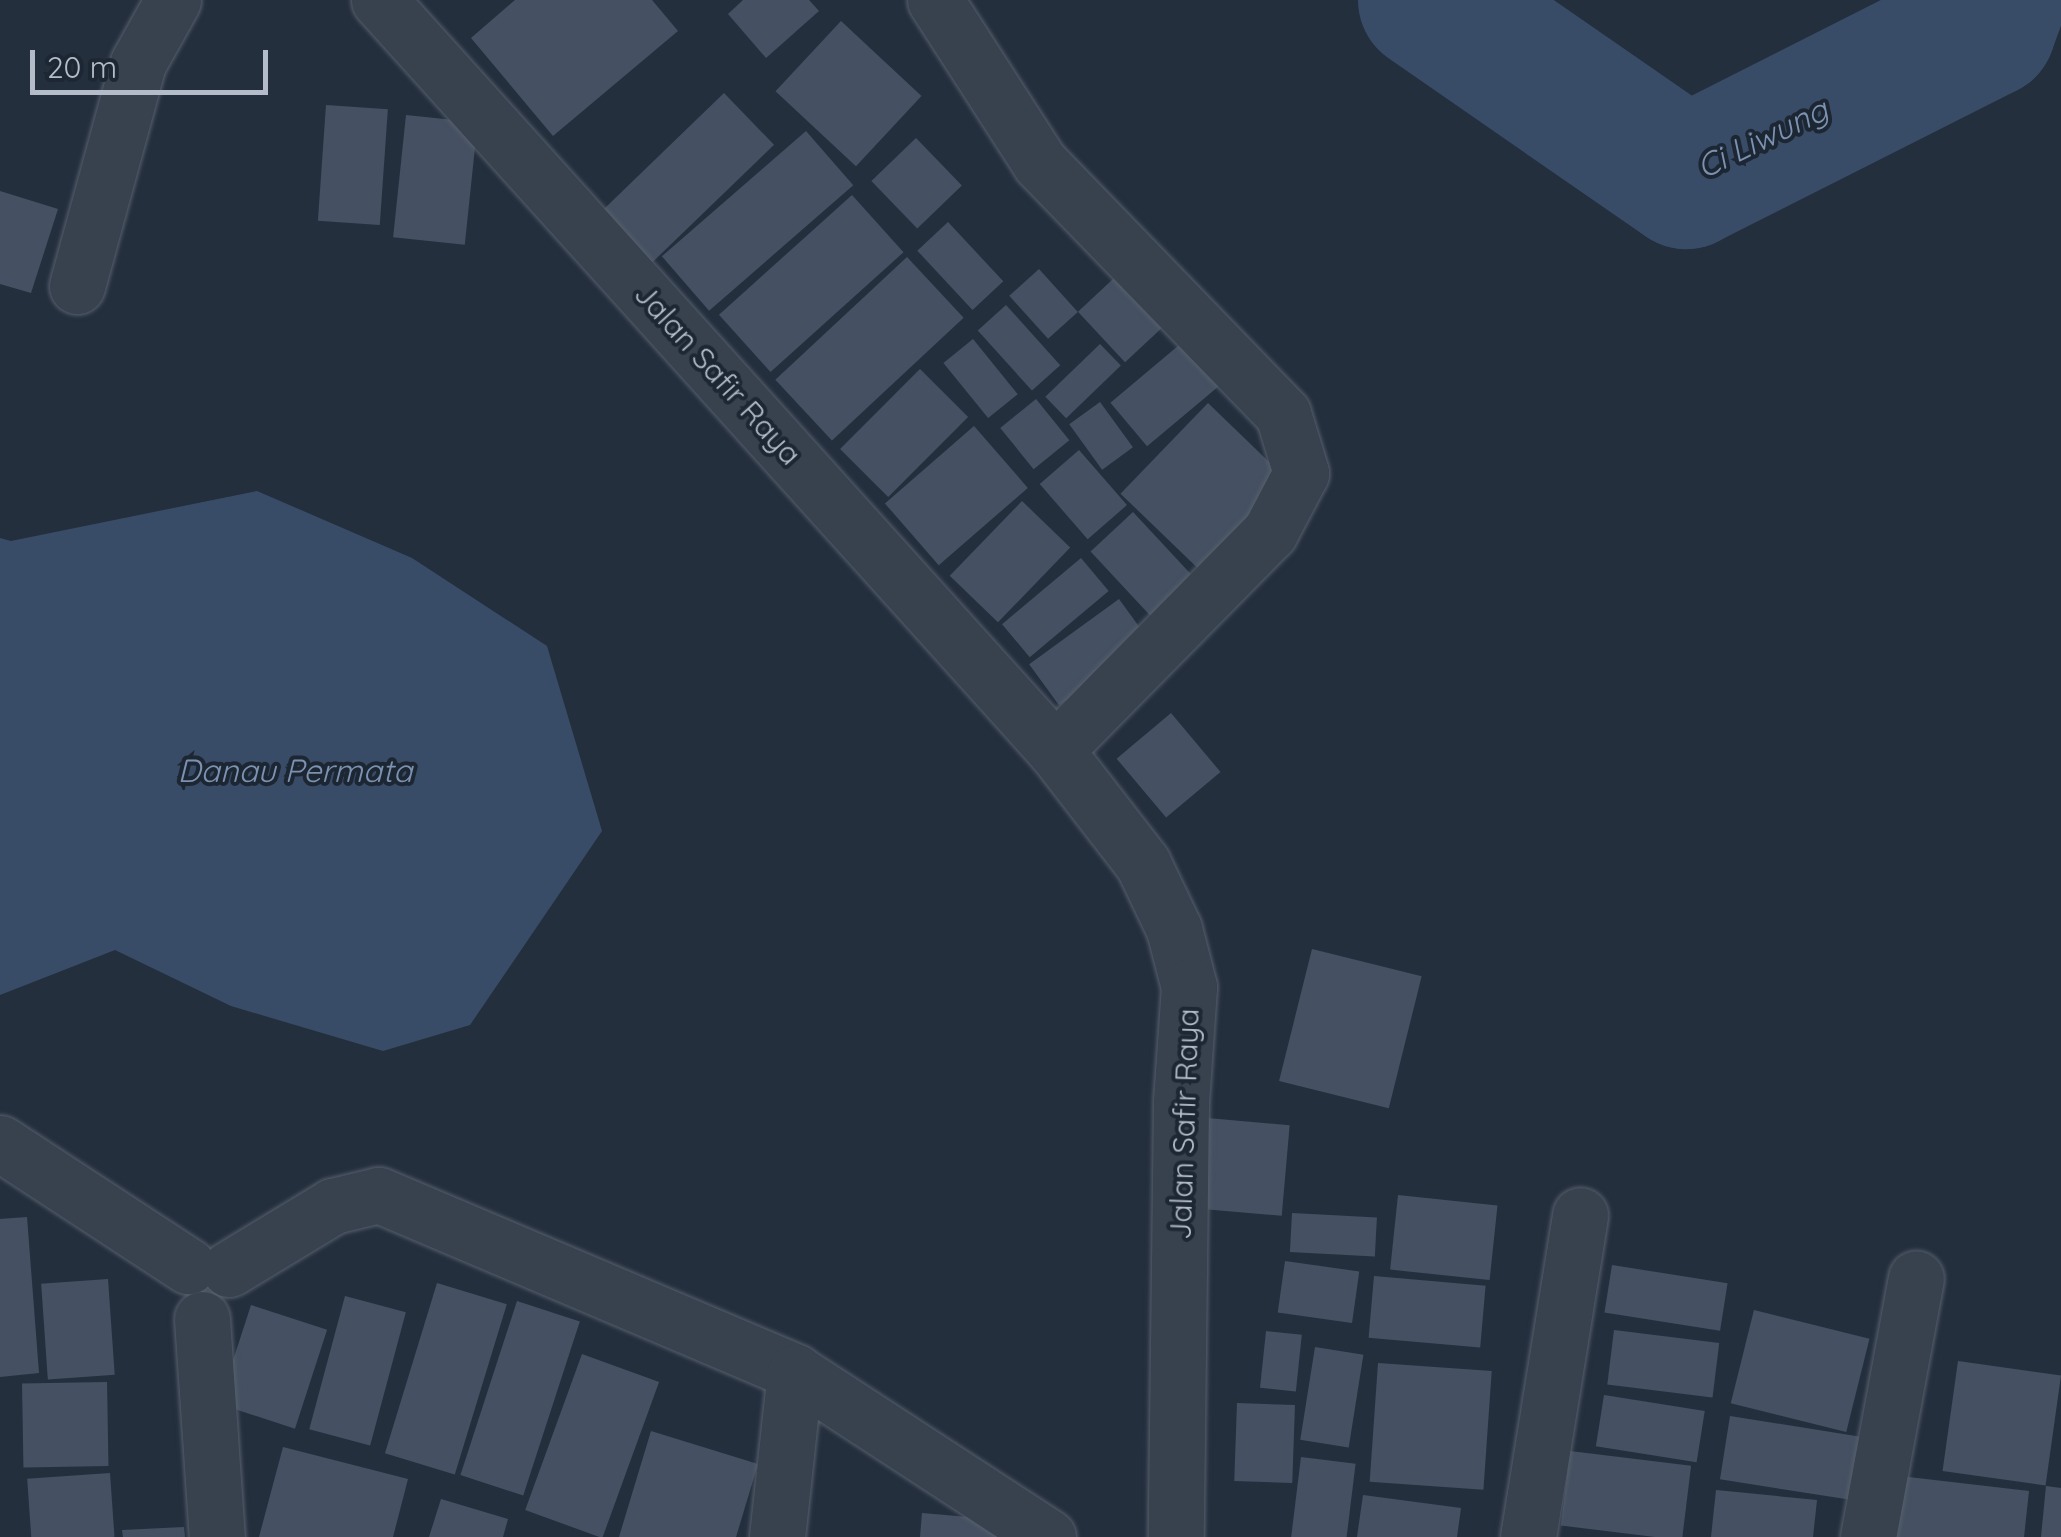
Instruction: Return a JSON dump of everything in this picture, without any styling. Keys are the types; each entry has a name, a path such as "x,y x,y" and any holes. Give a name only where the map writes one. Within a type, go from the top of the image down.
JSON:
{"street":[{"path":"77,286 138,63 173,0"},
{"name":"Jalan Safir Raya","path":"379,0 1055,750 1144,864 1174,929 1189,987 1181,1102 1176,1537"},
{"path":"935,0 1040,163 1283,414 1301,473 1270,532 1055,750"},
{"path":"0,1143 208,1268 238,1294 223,1315 202,1319 217,1537"},
{"path":"208,1268 333,1206 379,1195 795,1372 1048,1537"},
{"path":"1528,1537 1580,1214"},
{"path":"1868,1537 1916,1278"},
{"path":"777,1537 795,1372"}],"water":[{"name":"Danau Permata","path":"257,491 412,558 547,646 602,831 470,1025 383,1051 231,1006 115,950 0,995 0,538 11,541"}],"building":[{"path":"515,0 652,0 678,31 553,136 471,38"},
{"path":"743,0 809,0 819,11 766,58 728,14"},
{"path":"841,21 921,96 856,166 776,91"},
{"path":"724,93 774,145 650,265 600,213"},
{"path":"326,105 388,109 380,225 318,221"},
{"path":"406,115 478,123 465,245 393,237"},
{"path":"806,131 853,185 709,311 662,256"},
{"path":"916,138 962,185 917,229 871,181"},
{"path":"0,191 58,209 31,293 0,284"},
{"path":"852,195 904,252 771,372 719,315"},
{"path":"948,222 1003,281 973,310 917,251"},
{"path":"907,257 964,318 832,440 775,380"},
{"path":"1127,266 1174,316 1125,362 1078,312"},
{"path":"1039,269 1078,312 1048,339 1009,296"},
{"path":"1006,305 1060,365 1032,391 978,330"},
{"path":"1197,330 1234,374 1147,446 1110,403"},
{"path":"973,339 1018,394 988,418 943,363"},
{"path":"1100,344 1121,366 1066,418 1045,397"},
{"path":"920,369 968,417 888,497 840,449"},
{"path":"1036,399 1069,440 1034,469 1000,428"},
{"path":"1100,402 1133,447 1102,470 1069,424"},
{"path":"1208,403 1286,479 1199,569 1120,494"},
{"path":"974,426 1028,488 939,565 885,503"},
{"path":"1079,450 1127,505 1088,539 1040,484"},
{"path":"1022,501 1070,548 998,622 950,576"},
{"path":"1133,512 1201,585 1159,625 1091,552"},
{"path":"1081,558 1109,591 1030,657 1002,624"},
{"path":"1119,599 1149,640 1059,706 1029,664"},
{"path":"1171,713 1220,772 1166,818 1117,759"},
{"path":"1312,949 1422,976 1389,1108 1279,1081"},
{"path":"1196,1117 1290,1125 1282,1216 1188,1208"},
{"path":"1398,1195 1497,1205 1490,1280 1390,1270"},
{"path":"1292,1213 1377,1217 1375,1256 1290,1252"},
{"path":"27,1217 39,1373 0,1377 0,1219"},
{"path":"1285,1261 1359,1271 1352,1323 1278,1312"},
{"path":"1612,1265 1728,1283 1720,1331 1604,1312"},
{"path":"1374,1276 1486,1286 1480,1348 1369,1338"},
{"path":"108,1279 115,1375 48,1379 41,1284"},
{"path":"437,1283 507,1304 455,1475 385,1453"},
{"path":"345,1296 406,1312 370,1446 309,1429"},
{"path":"517,1301 580,1321 523,1495 460,1475"},
{"path":"251,1305 327,1330 295,1429 219,1404"},
{"path":"1754,1310 1869,1339 1846,1432 1731,1403"},
{"path":"1614,1330 1719,1343 1713,1398 1607,1385"},
{"path":"1266,1331 1302,1335 1296,1391 1260,1388"},
{"path":"1315,1347 1363,1355 1349,1448 1300,1440"},
{"path":"582,1354 659,1382 603,1537 525,1510"},
{"path":"1958,1361 2061,1375 2046,1485 1943,1471"},
{"path":"1378,1363 1492,1371 1483,1490 1370,1482"},
{"path":"107,1382 108,1466 23,1467 22,1383"},
{"path":"1604,1395 1705,1411 1697,1462 1596,1446"},
{"path":"1237,1403 1295,1405 1292,1483 1234,1481"},
{"path":"1730,1416 1860,1437 1850,1500 1720,1479"},
{"path":"651,1431 758,1464 736,1537 619,1537"},
{"path":"283,1447 408,1479 393,1537 259,1537"},
{"path":"1570,1451 1691,1466 1682,1537 1561,1525"},
{"path":"1301,1457 1356,1464 1347,1537 1291,1537"},
{"path":"110,1473 114,1537 31,1537 27,1479"},
{"path":"1900,1476 2029,1491 2024,1537 1894,1537"},
{"path":"2046,1486 2061,1488 2061,1537 2041,1537"},
{"path":"1716,1490 1817,1500 1813,1537 1711,1537"},
{"path":"1363,1495 1461,1508 1457,1537 1357,1537"},
{"path":"441,1499 508,1519 503,1537 429,1537"},
{"path":"922,1513 1015,1521 1013,1537 920,1537"},
{"path":"184,1527 185,1537 123,1537 122,1530"}],"waterway":[{"name":"Ci Liwung","path":"1429,0 1686,178 1985,27 1995,0"}]}
